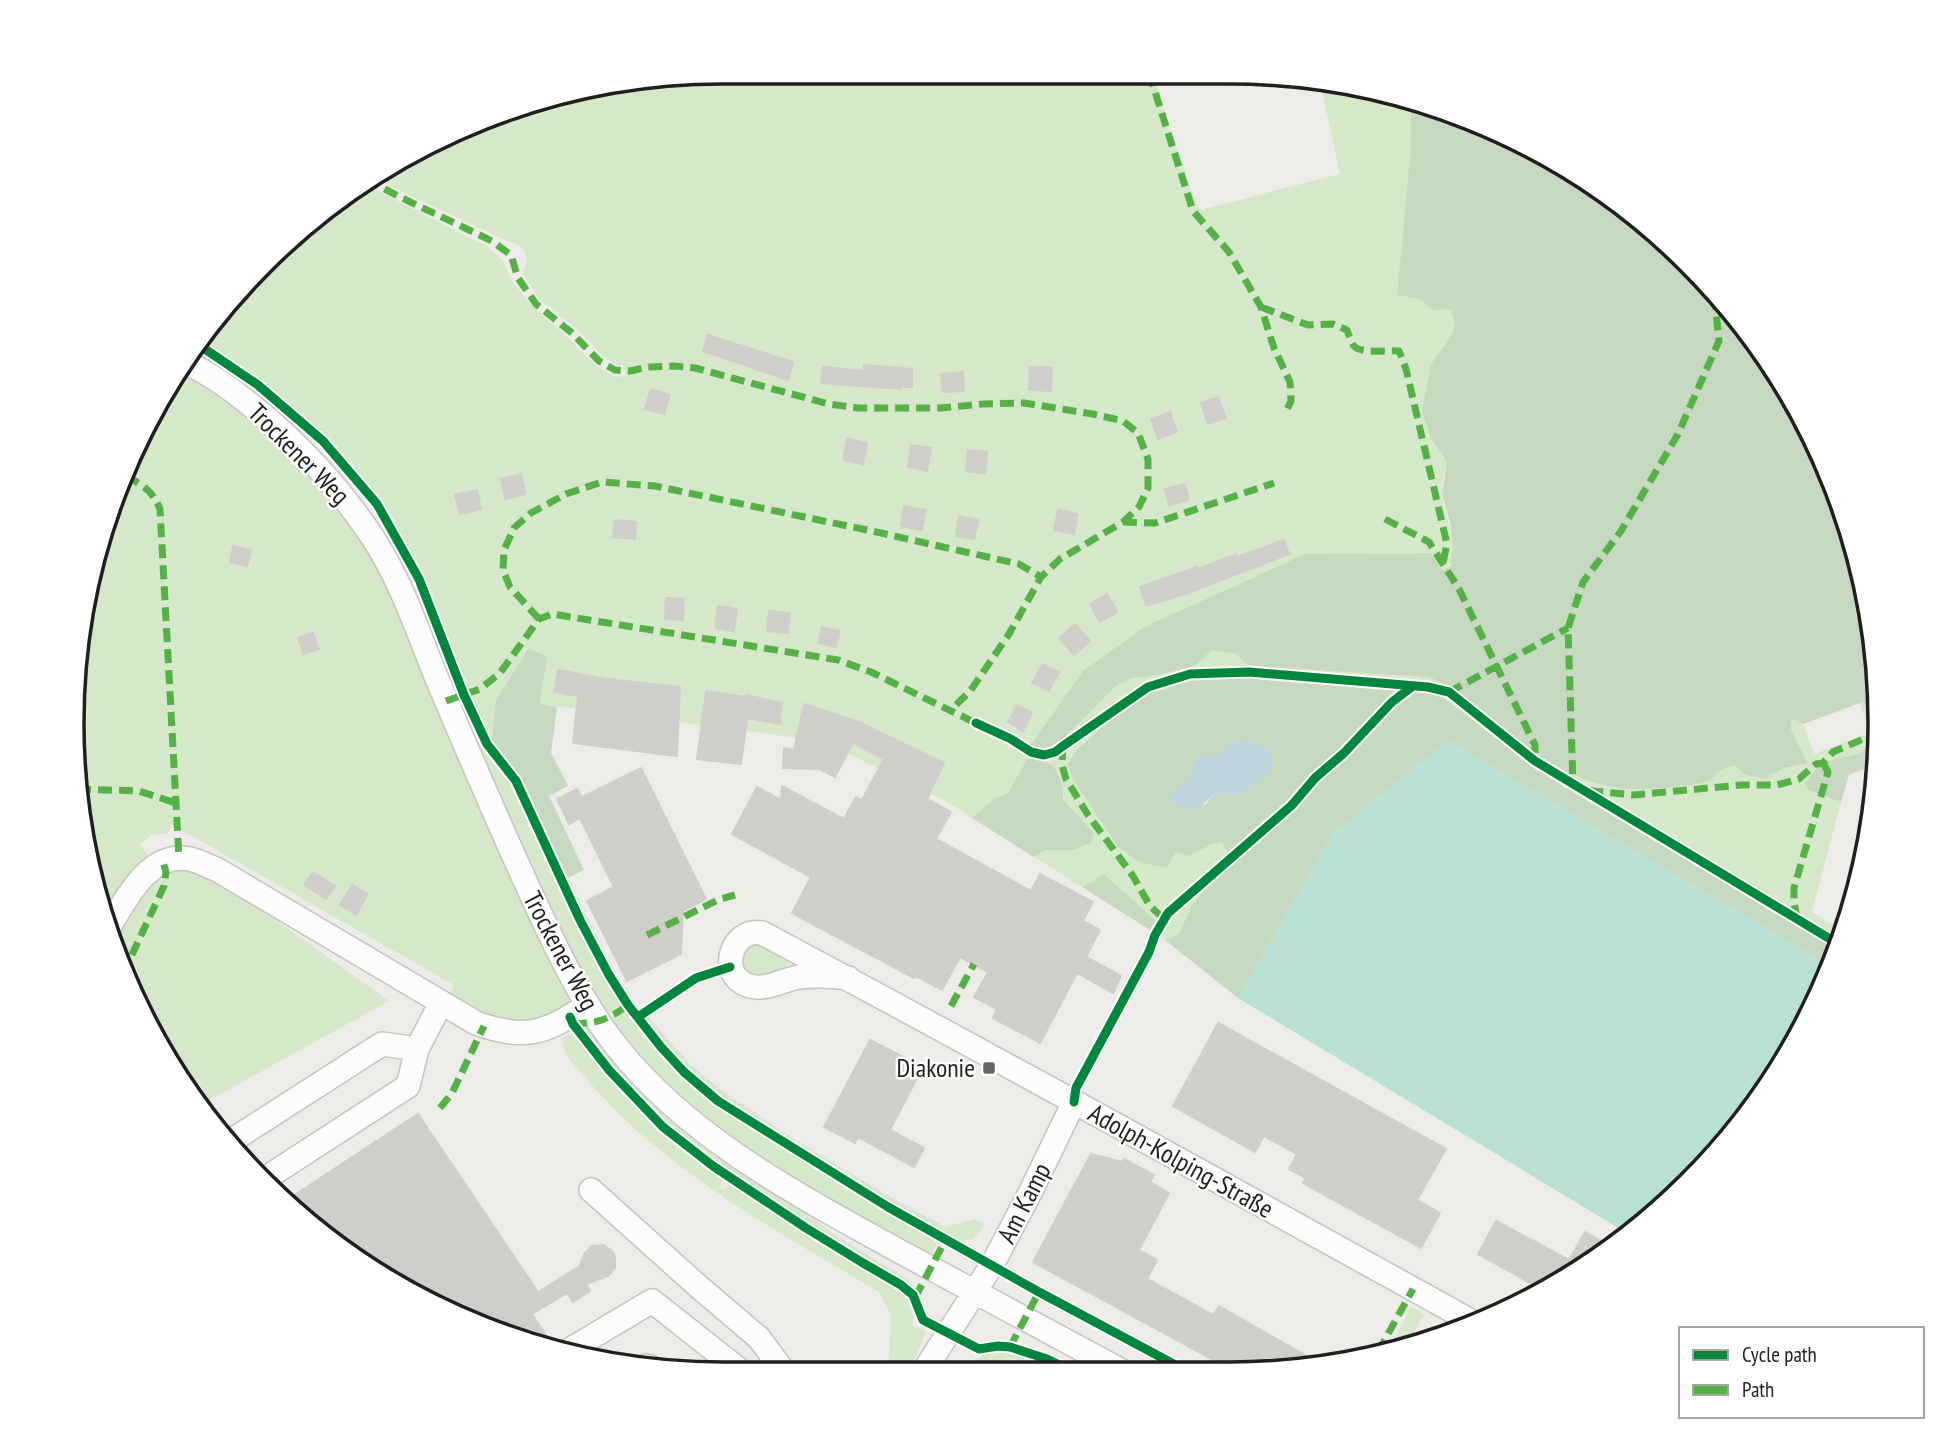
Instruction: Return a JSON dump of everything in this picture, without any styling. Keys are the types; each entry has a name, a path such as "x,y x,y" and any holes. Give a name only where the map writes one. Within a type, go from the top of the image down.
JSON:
{"street":[{"name":"Trockener Weg","path":"193,367 240,396 290,438 342,494 375,541 398,584 499,825 549,934 588,1005 639,1074 674,1108 717,1142 788,1187 1105,1362"},
{"path":"115,918 150,869 163,862 188,859 216,869 441,1003 476,1023 499,1032 518,1034 540,1031 554,1026 588,1005"},
{"name":"Adolph-Kolping-Straße","path":"848,978 1463,1317"},
{"path":"271,1175 408,1086 417,1049 441,1003"},
{"path":"237,1137 382,1044 417,1049"},
{"name":"Am Kamp","path":"930,1362 992,1265 1073,1102"},
{"path":"591,1190 760,1338 777,1362"},
{"path":"577,1345 652,1301 714,1362"}],"green space":[{"path":"1157,84 1173,141 1200,210 1340,174 1322,91 1411,111 1410,158 1420,299 1434,311 1451,309 1455,324 1453,333 1431,364 1431,439 1447,461 1442,490 1452,534 1453,554 1450,563 1443,571 1431,553 1305,554 1146,626 1060,742 1116,686 1132,678 1154,676 1195,666 1212,650 1235,654 1249,666 1429,677 1447,685 1526,746 1721,768 1735,766 1746,775 1765,779 1784,768 1808,765 1791,730 1791,721 1795,719 1803,724 1814,754 1868,734 1867,747 1858,754 1834,759 1817,768 1805,783 1808,790 1841,802 1812,912 1835,926 1828,944 1564,787 1430,693 1251,678 1193,680 1150,693 1112,718 1076,751 1067,764 1072,778 1118,847 1140,863 1175,853 1190,856 1222,842 1228,853 1214,881 1193,903 1179,934 1165,940 1150,930 1154,920 1104,874 1082,887 1034,857 1045,850 1073,850 1063,800 1063,786 1027,759 1008,793 995,798 972,818 948,802 822,741 540,704 547,657 492,741 522,779 614,973 639,1008 637,1010 612,974 583,920 519,780 489,742 473,709 476,706 423,579 381,503 326,439 262,381 209,345 271,271 334,216 374,188 488,247 504,262 512,281 532,306 595,365 615,377 626,376 623,365 616,365 603,356 577,329 540,300 523,274 527,259 523,248 384,182 440,150 478,133 518,118 598,96 681,85"},
{"path":"1411,111 1474,133 1548,170 1618,216 1681,271 1736,334 1760,368 1802,440 1819,478 1846,558 1863,640 1868,702 1803,724 1795,719 1791,721 1791,730 1808,764 1784,768 1765,779 1746,775 1735,766 1722,770 1708,781 1695,784 1639,789 1611,787 1571,773 1552,763 1457,693 1429,677 1249,666 1235,654 1212,650 1195,666 1154,676 1132,678 1116,686 1060,742 1044,750 1030,746 1083,671 1146,626 1305,554 1431,553 1443,571 1450,566 1453,547 1450,522 1442,494 1447,461 1431,439 1422,411 1431,364 1453,333 1455,324 1451,309 1434,311 1420,299 1397,295 1410,158"},
{"path":"188,375 237,407 303,467 350,523 378,564 390,585 478,806 572,998 568,1007 550,1020 500,1025 449,999 454,985 171,824 167,833 152,835 140,844 149,858 113,911 96,848 89,806 85,765 85,681 96,598 118,518 150,440"},
{"path":"529,648 547,657 540,704 557,707 551,753 568,786 549,796 584,870 568,878 522,779 492,741 496,700"},
{"path":"1251,678 1430,693 1445,699 1527,763 1564,787 1828,944 1822,961 1448,741 1333,834 1238,998 1165,940 1179,934 1193,903 1214,881 1228,854 1222,842 1190,856 1175,853 1167,867 1140,863 1118,847 1072,778 1067,764 1076,751 1112,718 1150,693 1193,680","holes":["1226,746 1240,794 1215,793 1205,805 1176,788 1190,781 1191,769 1200,756 1216,756"]},
{"path":"1867,702 1868,727 1860,703"},
{"path":"472,730 481,747 509,783 575,923 621,1004 607,1014 557,930 469,731"},
{"path":"1448,741 1822,961 1802,1006 1782,1042 1736,1112 1681,1175 1620,1229 1238,998 1333,834"},
{"path":"1867,747 1867,768 1849,775 1841,802 1808,790 1805,783 1817,768 1834,759 1858,754"},
{"path":"1027,759 1043,760 1054,767 1063,786 1063,800 1094,833 1091,843 1073,850 1045,850 1034,857 972,818 995,798 1008,793"},
{"path":"178,868 214,876 389,1001 208,1101 150,1006 117,925 146,881"},
{"path":"1104,874 1155,920 1150,930 1082,887"},
{"path":"751,944 762,945 785,957 788,965 785,969 758,978 751,977 742,969 741,961 743,953"},
{"path":"626,1011 680,1075 716,1105 940,1240 932,1254 821,1194 703,1116 657,1072 613,1021"},
{"path":"648,1017 690,1064 721,1090 797,1141 946,1227 975,1219 985,1225 973,1239 955,1239 798,1148 728,1104 695,1078 658,1039 644,1020"},
{"path":"578,1027 590,1029 785,1198 841,1239 908,1279 915,1288 911,1290 865,1262 715,1162 666,1123 612,1069"},
{"path":"575,1033 643,1110 681,1145 723,1175 720,1189 725,1190 733,1182 909,1295 915,1309 912,1325 926,1332 913,1362 887,1362 891,1316 879,1292 763,1223 653,1145 589,1082 572,1062 562,1038"},
{"path":"1411,1307 1424,1314 1413,1334 1394,1340"},
{"path":"998,1350 1031,1362 1013,1358 999,1362 973,1362"}],"water":[{"path":"1244,739 1268,750 1275,761 1268,773 1240,794 1215,793 1196,806 1174,805 1169,797 1176,788 1189,781 1191,769 1200,756 1216,756 1226,746"}],"building":[{"path":"708,335 793,362 788,380 703,351"},
{"path":"864,365 912,369 912,387 901,389 821,383 823,367 864,371"},
{"path":"1030,367 1052,368 1051,391 1029,390"},
{"path":"963,372 964,391 943,392 941,374"},
{"path":"651,389 670,395 664,414 645,409"},
{"path":"1218,397 1226,418 1208,424 1201,403"},
{"path":"1170,412 1177,432 1158,439 1151,419"},
{"path":"847,439 867,443 863,464 843,460"},
{"path":"911,445 931,448 927,471 908,467"},
{"path":"968,450 987,452 985,473 966,471"},
{"path":"521,474 526,494 505,499 501,479"},
{"path":"1185,484 1189,500 1169,505 1165,489"},
{"path":"477,490 481,509 460,514 455,495"},
{"path":"904,506 926,510 922,530 901,526"},
{"path":"1058,510 1078,514 1074,534 1054,530"},
{"path":"959,516 978,520 974,539 956,536"},
{"path":"615,520 636,522 635,539 613,537"},
{"path":"1284,540 1289,554 1188,593 1146,606 1140,587"},
{"path":"233,546 251,550 247,566 230,562"},
{"path":"1107,594 1117,612 1100,622 1090,604"},
{"path":"666,598 684,599 683,620 665,619"},
{"path":"718,606 737,609 734,631 715,628"},
{"path":"769,611 790,613 788,633 767,631"},
{"path":"1075,624 1090,641 1074,655 1059,638"},
{"path":"822,627 840,631 836,647 818,643"},
{"path":"313,633 319,649 304,654 298,638"},
{"path":"1042,664 1059,672 1049,691 1032,683"},
{"path":"558,670 606,679 680,687 677,756 573,743 578,696 554,692"},
{"path":"706,691 746,695 782,703 780,724 747,718 741,764 697,759"},
{"path":"804,704 861,723 944,763 927,799 951,812 936,839 1031,891 1040,874 1093,902 1083,921 1100,930 1086,957 1121,976 1113,993 1077,973 1040,1043 993,1018 997,1009 974,997 988,972 960,957 942,990 916,976 914,978 792,913 811,877 732,834 757,787 781,800 782,786 844,819 856,797 862,800 884,759 853,743 835,777 820,769 783,768 784,748 794,750"},
{"path":"1017,705 1032,713 1023,731 1008,722"},
{"path":"641,768 706,899 683,911 681,954 627,981 587,901 614,887 580,818 569,824 557,799 577,789 582,797"},
{"path":"313,872 335,886 326,899 304,885"},
{"path":"352,885 368,894 356,915 340,905"},
{"path":"1218,1023 1446,1149 1417,1200 1440,1213 1421,1248 1303,1183 1306,1178 1289,1169 1297,1154 1264,1136 1255,1152 1173,1106"},
{"path":"870,1040 923,1067 890,1130 924,1148 914,1167 858,1137 855,1143 824,1127"},
{"path":"418,1114 538,1292 580,1266 584,1254 592,1246 604,1245 613,1252 615,1268 608,1276 586,1284 590,1291 573,1302 567,1293 532,1314 547,1337 478,1313 403,1276 334,1230 294,1196"},
{"path":"1091,1154 1122,1162 1124,1159 1154,1175 1150,1182 1169,1193 1139,1250 1157,1260 1147,1279 1213,1315 1219,1306 1309,1357 1217,1362 1033,1262"},
{"path":"1496,1221 1569,1260 1585,1232 1602,1241 1533,1284 1478,1254"}],"marked path":[{"path":"1153,84 1193,211 1229,252 1261,307 1274,348 1290,382 1291,401 1285,414"},
{"path":"378,186 492,241 511,255 518,278 536,304 572,333 599,361 615,370 674,366 695,368 829,404 858,408 941,408 1024,403 1123,421 1138,433 1148,459 1148,488 1139,507 1123,522 1060,559 1041,577 1009,634 971,690 951,710"},
{"path":"1261,307 1308,325 1333,324 1347,330 1354,346 1362,350 1399,351 1406,369 1447,544 1443,563"},
{"path":"1716,310 1719,341 1678,434 1621,531 1583,582 1568,628 1573,785 1593,791 1634,795 1741,785 1777,785 1799,779 1816,764 1823,763 1833,752 1868,737"},
{"path":"132,480 147,489 160,509 179,858"},
{"path":"539,619 510,587 503,570 504,550 514,528 531,513 566,494 602,482 655,486 872,531 1019,564 1041,577"},
{"path":"1123,522 1155,523 1274,483"},
{"path":"1385,519 1429,542 1459,589 1535,745 1535,761"},
{"path":"446,701 480,689 500,673 539,619 552,614 838,660 871,672 980,725"},
{"path":"1449,692 1568,628"},
{"path":"1063,746 1062,765 1066,779 1088,815 1133,876 1150,906 1164,919"},
{"path":"1797,919 1794,888 1828,772 1823,763"},
{"path":"87,789 139,791 176,803"},
{"path":"130,959 164,886 166,872 163,862"},
{"path":"647,935 720,899 735,895"},
{"path":"951,1006 974,964"},
{"path":"573,1024 602,1020 628,1005"},
{"path":"440,1108 452,1093 484,1026"},
{"path":"913,1295 918,1292 946,1239"},
{"path":"1383,1343 1413,1289"},
{"path":"1010,1347 1039,1292"}],"cycle path":[{"path":"205,349 258,385 323,441 377,504 419,579 464,695 487,744 516,781 580,920 609,975 628,1005 684,1072 718,1101 888,1207 1170,1362"},
{"path":"976,723 1011,739 1031,752 1044,755 1055,752 1148,687 1190,674 1249,672 1428,687 1449,692 1535,761 1830,939"},
{"path":"1074,1102 1076,1088 1168,913 1292,805 1315,778 1344,753 1392,702 1413,686"},
{"path":"638,1017 696,978 730,967"},
{"path":"570,1017 609,1070 663,1127 713,1166 806,1228 901,1285 913,1295 923,1320 979,1349 1010,1347 1053,1362"}],"place":[{"name":"Diakonie","path":"989,1068"}]}
